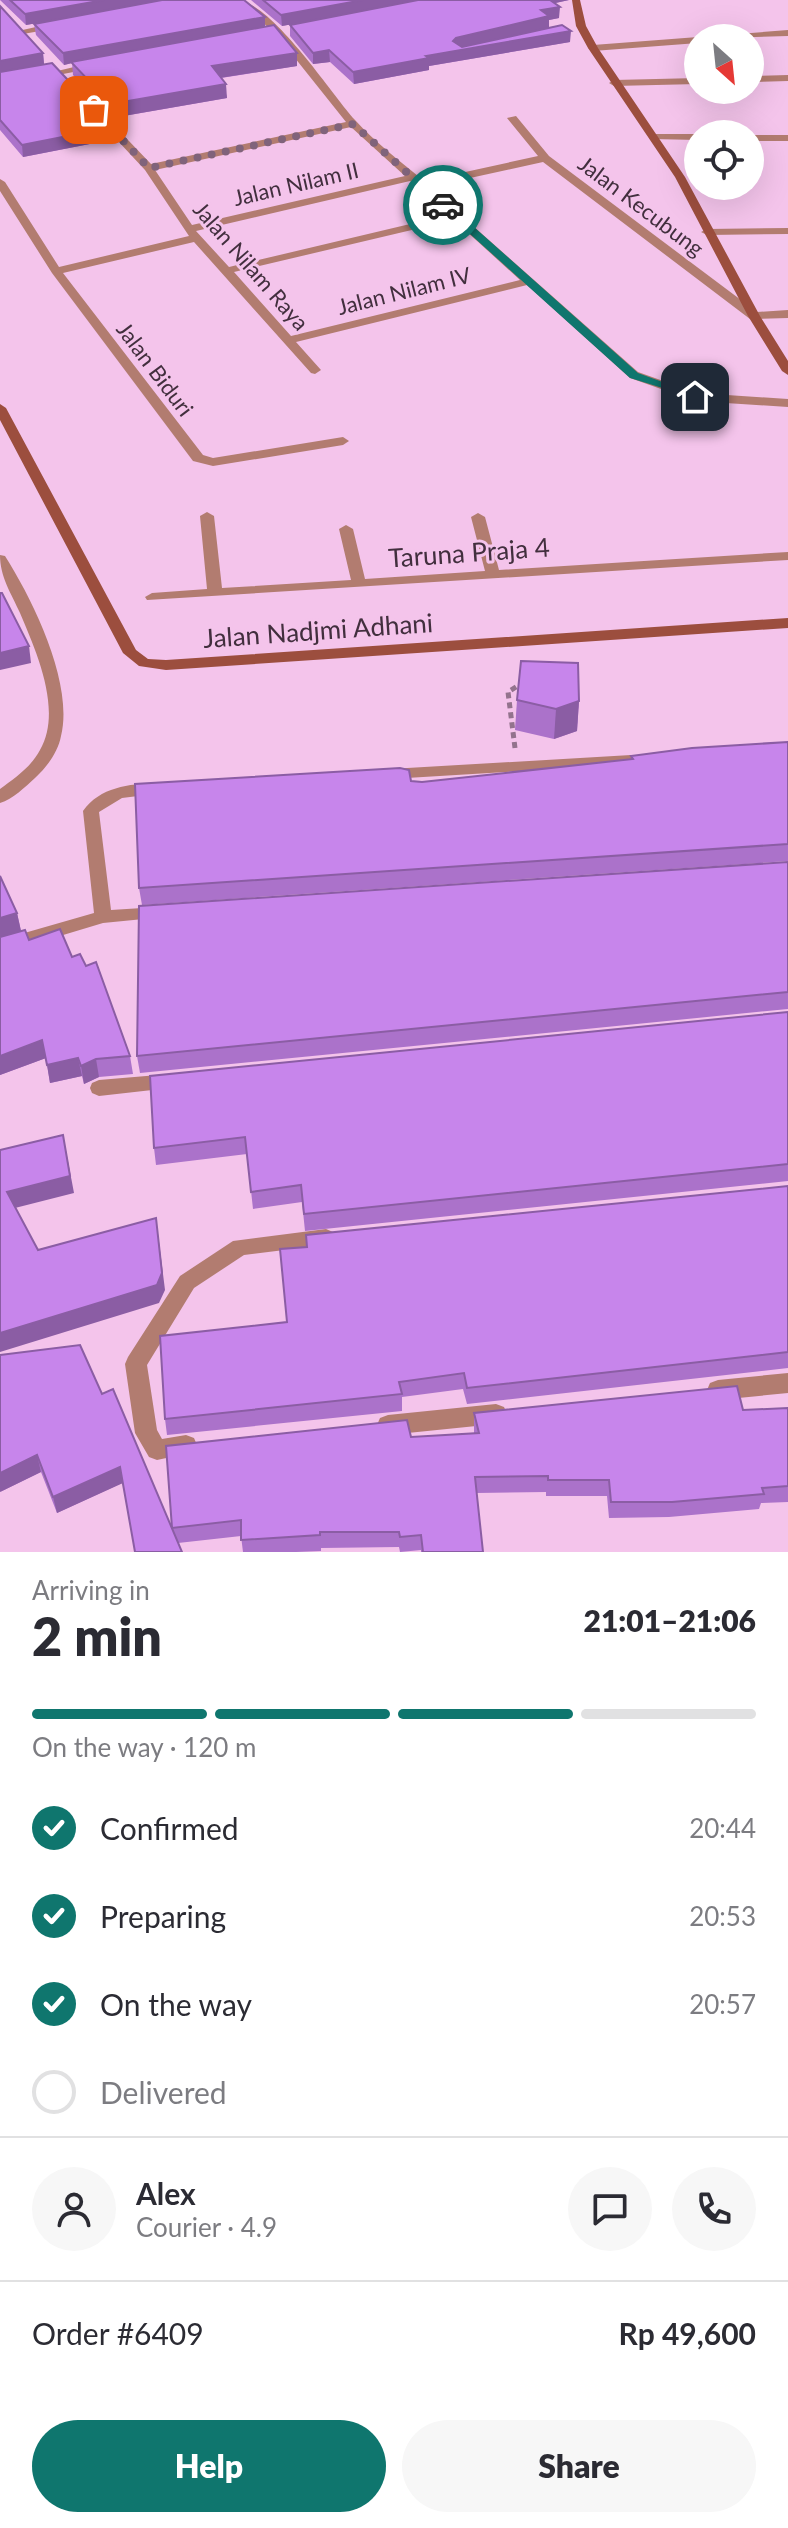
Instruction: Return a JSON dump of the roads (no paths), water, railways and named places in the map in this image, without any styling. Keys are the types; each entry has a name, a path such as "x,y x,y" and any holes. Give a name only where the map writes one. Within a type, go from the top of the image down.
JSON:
{"main road":[{"path":"576,0 581,26 593,48 614,83 656,137 754,316 788,371"},
{"name":"Jalan Nadjmi Adhani","path":"0,408 130,653 144,663 166,665 788,623"}],"street":[{"path":"240,0 278,31 353,124 634,375 695,397 788,403"},
{"path":"23,31 67,23"},
{"path":"566,29 581,26"},
{"path":"262,34 293,29"},
{"path":"764,35 788,33"},
{"path":"593,48 684,41"},
{"path":"41,71 53,66 105,63"},
{"name":"Jalan Nilam Raya","path":"53,66 149,168 192,234 315,370"},
{"path":"764,79 788,78"},
{"path":"614,83 684,81"},
{"name":"Jalan Kecubung","path":"512,118 545,158 754,316"},
{"path":"149,168 353,124"},
{"path":"656,137 684,137"},
{"path":"764,138 788,138"},
{"name":"Jalan Nilam II","path":"56,271 192,234 417,181 545,158"},
{"name":"Jalan Biduri","path":"0,182 56,271 198,458 213,462 343,441"},
{"path":"226,271 456,216"},
{"path":"707,232 788,231"},
{"name":"Jalan Nilam IV","path":"288,340 529,281"},
{"path":"754,316 788,314"},
{"path":"207,516 215,593"},
{"path":"478,517 493,575"},
{"path":"346,529 359,584"},
{"name":"Taruna Praja 4","path":"152,597 788,556"},
{"path":"0,559 17,589 46,658 54,704 54,738 28,778 0,797"},
{"path":"376,775 645,759"},
{"path":"103,917 91,811 102,798 125,790 172,788"},
{"path":"0,947 103,917 183,911"},
{"path":"99,1088 193,1079"},
{"path":"209,1442 157,1450 146,1433 136,1364 187,1282 240,1247 349,1236"},
{"path":"695,1393 788,1383"},
{"path":"370,1427 525,1411"}]}
